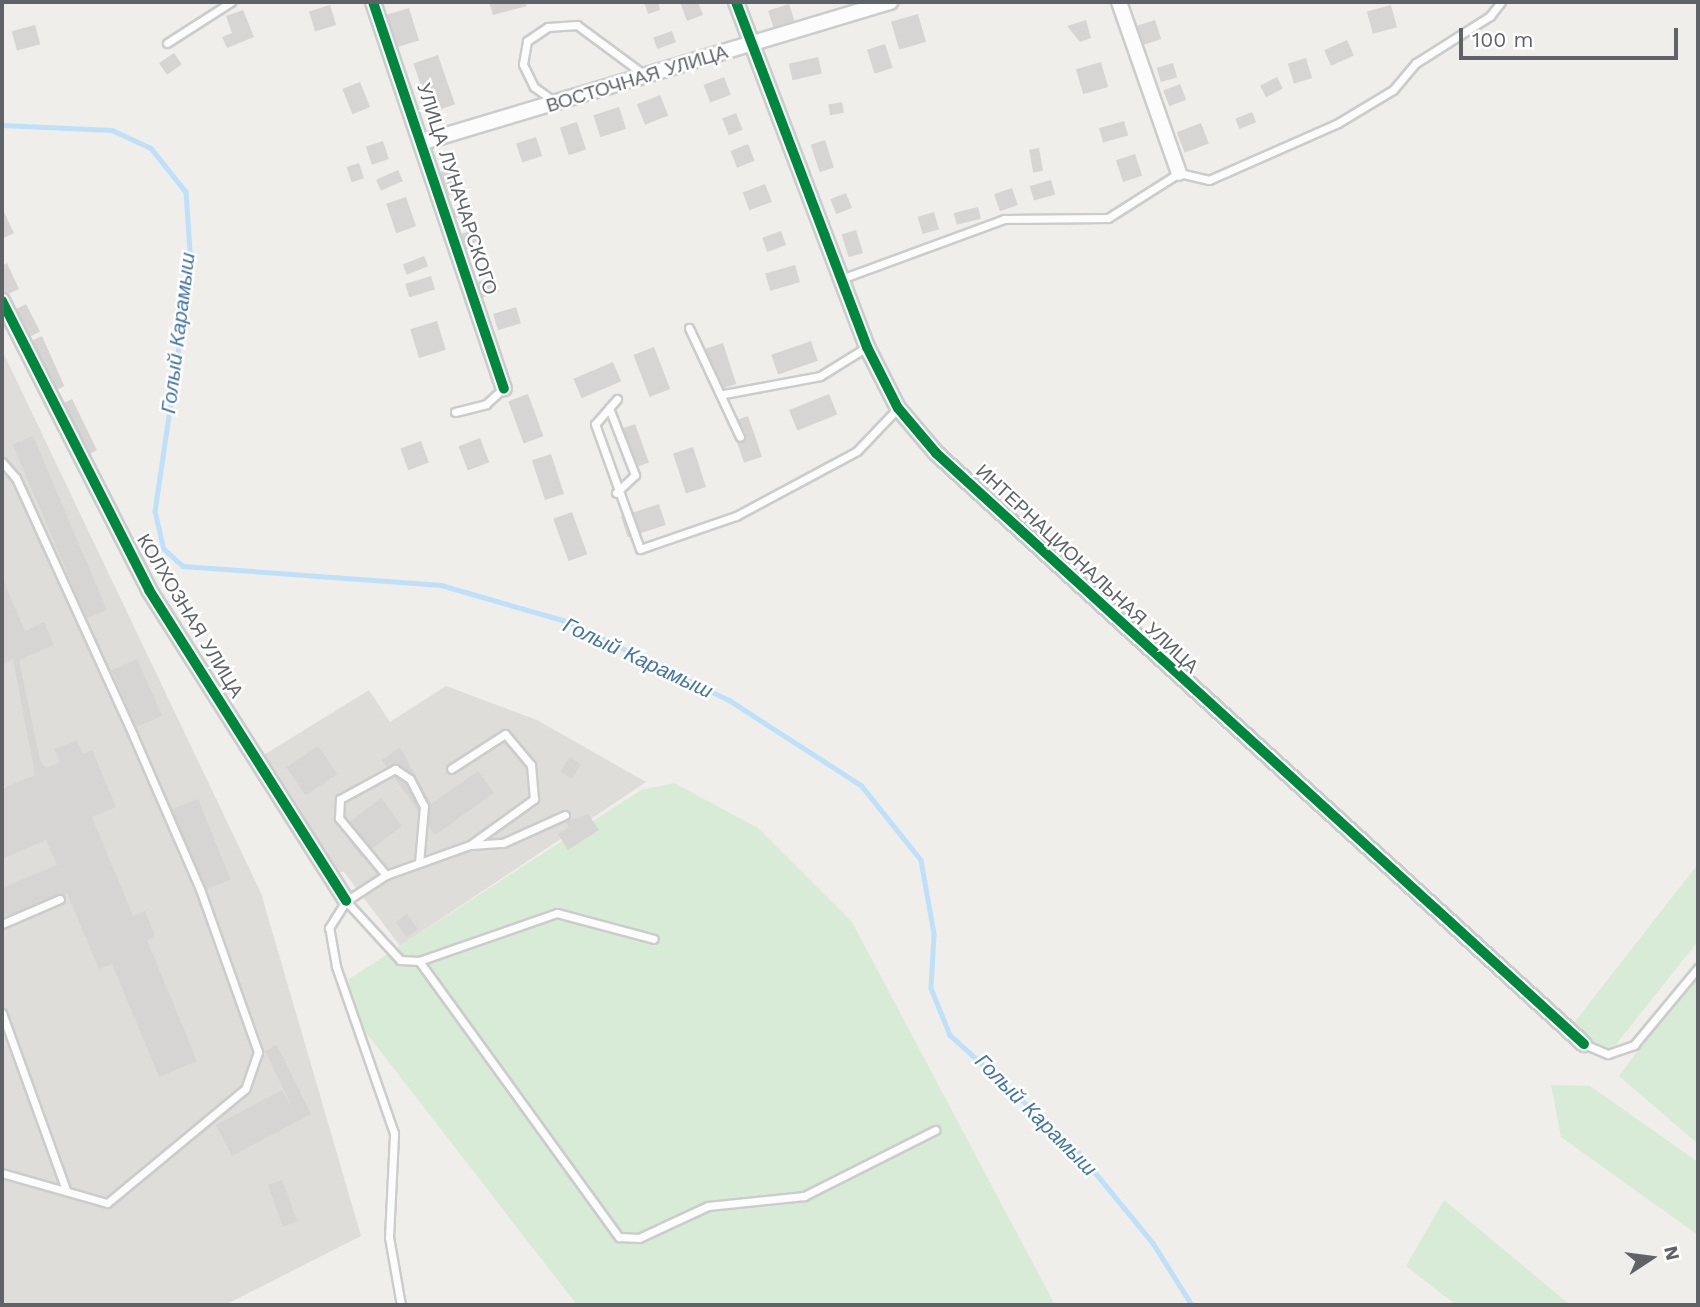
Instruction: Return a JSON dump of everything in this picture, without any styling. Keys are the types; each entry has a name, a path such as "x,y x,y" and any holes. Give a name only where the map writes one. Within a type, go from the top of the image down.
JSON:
{"street":[{"name":"УЛИЦА ЛУНАЧАРСКОГО","path":"373,2 423,142 504,388"},
{"name":"ИНТЕРНАЦИОНАЛЬНАЯ УЛИЦА","path":"736,2 867,347 898,408 936,453 1584,1044"},
{"name":"ВОСТОЧНАЯ УЛИЦА","path":"423,142 891,2"},
{"path":"1119,2 1179,173"},
{"name":"КОЛХОЗНАЯ УЛИЦА","path":"2,301 149,590 346,901"}],"lane":[{"path":"167,43 231,2"},
{"path":"841,279 1004,219 1108,218 1179,173 1209,180 1338,123 1393,90 1416,63 1490,16 1501,2"},
{"path":"557,103 534,87 523,64 527,41 548,27 577,25 647,76"},
{"path":"689,328 724,394 740,437"},
{"path":"724,394 820,376 867,347"},
{"path":"455,412 486,404 504,388"},
{"path":"617,398 595,424 616,493 640,550 736,516 857,451 898,408"},
{"path":"609,408 635,475 616,493"},
{"path":"2,462 16,478 139,748 200,889 258,1052 245,1089 107,1203 2,1173"},
{"path":"451,769 505,734 531,765 534,799 470,845"},
{"path":"386,875 362,855 339,818 340,799 395,769 410,779 424,806 419,863"},
{"path":"401,1305 389,1237 394,1133 336,966 329,928 346,901 386,875 470,845 503,843 565,815"},
{"path":"2,924 60,899"},
{"path":"346,901 383,946 400,960 419,961 557,913 654,939"},
{"path":"419,961 620,1237 639,1238 708,1206 804,1196 935,1130"},
{"path":"1584,1044 1608,1054 1634,1045 1698,968"},
{"path":"2,1013 66,1190"}],"shaded area":[{"path":"2,350 261,893 361,1236 225,1305 2,1305"},
{"path":"446,686 537,720 646,782 400,946 344,872 332,872 259,758 369,690 390,722"}],"green space":[{"path":"674,783 758,828 852,922 1055,1305 577,1305 347,1008 349,979 641,790"},
{"path":"1698,864 1698,941 1607,1056 1566,1033"},
{"path":"1698,970 1698,1144 1619,1076"},
{"path":"1551,1085 1590,1086 1698,1162 1698,1235 1561,1137"},
{"path":"1444,1200 1570,1305 1456,1305 1406,1266"}],"building":[{"path":"489,2 525,2 527,6 493,15"},
{"path":"644,2 658,2 660,10 648,14"},
{"path":"680,2 698,2 703,15 687,21"},
{"path":"789,4 795,23 774,30 768,11"},
{"path":"330,5 336,25 315,32 309,11"},
{"path":"1391,5 1397,27 1373,34 1367,11"},
{"path":"409,8 419,41 395,48 385,15"},
{"path":"243,10 254,37 227,48 222,37 232,33 226,16"},
{"path":"918,14 926,42 899,50 891,22"},
{"path":"1086,20 1091,38 1080,42 1067,26"},
{"path":"1155,20 1161,39 1143,45 1137,26"},
{"path":"35,25 40,44 17,51 12,31"},
{"path":"672,31 676,42 657,49 653,38"},
{"path":"1347,40 1354,56 1331,66 1324,50"},
{"path":"885,44 893,68 875,74 867,50"},
{"path":"174,53 182,65 167,75 159,63"},
{"path":"438,55 455,104 430,113 413,63"},
{"path":"818,57 822,74 793,80 789,64"},
{"path":"1306,58 1312,78 1294,84 1288,64"},
{"path":"1101,62 1108,87 1083,94 1076,69"},
{"path":"1173,63 1177,77 1161,82 1157,68"},
{"path":"724,77 731,95 710,103 703,85"},
{"path":"1277,77 1283,89 1266,97 1260,86"},
{"path":"360,82 370,107 352,114 342,89"},
{"path":"1180,84 1186,100 1169,106 1163,90"},
{"path":"660,95 668,115 645,125 637,104"},
{"path":"842,102 844,113 830,115 828,104"},
{"path":"619,107 626,129 600,137 593,115"},
{"path":"1252,112 1256,122 1239,129 1235,119"},
{"path":"736,113 743,130 729,135 722,119"},
{"path":"1124,121 1128,135 1103,143 1099,128"},
{"path":"577,122 586,150 569,155 560,128"},
{"path":"1201,123 1209,144 1185,153 1177,132"},
{"path":"536,137 542,156 522,163 516,143"},
{"path":"825,140 834,168 820,172 811,145"},
{"path":"383,141 389,159 372,165 366,147"},
{"path":"748,144 755,161 737,168 730,151"},
{"path":"1039,148 1043,171 1033,172 1029,150"},
{"path":"1135,154 1142,176 1123,182 1116,160"},
{"path":"359,163 364,178 352,182 347,167"},
{"path":"452,168 460,192 436,200 428,176"},
{"path":"398,170 403,181 381,191 376,180"},
{"path":"1051,180 1055,194 1034,200 1030,186"},
{"path":"765,184 772,202 749,210 743,193"},
{"path":"1012,188 1018,205 1000,211 994,194"},
{"path":"846,193 852,208 836,214 830,199"},
{"path":"406,197 416,226 396,233 386,204"},
{"path":"468,202 472,211 454,219 450,210"},
{"path":"978,207 981,219 957,225 954,213"},
{"path":"2,208 14,233 2,239"},
{"path":"934,212 939,229 923,234 918,217"},
{"path":"477,228 483,244 466,250 460,234"},
{"path":"856,230 863,253 849,257 842,234"},
{"path":"781,231 786,245 767,252 762,238"},
{"path":"424,256 428,266 407,275 403,265"},
{"path":"7,263 19,289 4,296 2,266"},
{"path":"795,265 800,282 770,291 765,274"},
{"path":"431,276 435,289 409,297 405,284"},
{"path":"493,276 499,291 481,298 475,283"},
{"path":"26,304 40,332 23,340 9,313"},
{"path":"516,307 521,323 498,330 493,314"},
{"path":"437,321 446,350 419,358 410,329"},
{"path":"42,336 64,386 49,393 26,343"},
{"path":"811,341 818,361 778,375 771,355"},
{"path":"723,343 736,384 716,390 703,349"},
{"path":"654,347 670,389 650,397 633,355"},
{"path":"613,362 621,381 582,398 573,379"},
{"path":"528,394 543,436 524,443 508,401"},
{"path":"829,394 837,414 797,431 789,410"},
{"path":"72,399 97,450 82,458 57,406"},
{"path":"748,416 762,457 744,463 730,422"},
{"path":"635,424 649,463 630,469 616,431"},
{"path":"33,436 107,610 87,619 13,445"},
{"path":"480,438 489,462 468,471 459,446"},
{"path":"421,441 429,463 408,470 400,449"},
{"path":"693,447 706,487 686,493 673,453"},
{"path":"551,454 564,494 545,500 532,460"},
{"path":"659,504 666,525 628,537 621,516"},
{"path":"572,512 587,554 569,561 553,519"},
{"path":"2,577 25,631 44,622 54,645 19,660 40,760 46,768 60,762 54,749 77,740 83,754 92,750 116,807 92,817 133,916 145,911 155,936 147,940 197,1061 159,1077 112,964 99,969 67,893 2,921 2,888 57,865 46,840 2,859 2,789 35,775 13,659 2,664"},
{"path":"137,659 162,716 137,727 111,670"},
{"path":"318,746 337,774 306,795 286,767"},
{"path":"400,747 431,804 478,771 494,793 435,835 382,760"},
{"path":"569,757 581,764 573,779 560,772"},
{"path":"381,798 402,826 361,857 340,829"},
{"path":"198,799 231,880 204,891 171,810"},
{"path":"588,814 599,830 568,850 558,834 569,827 566,822"},
{"path":"407,914 418,929 407,938 396,922"},
{"path":"277,1045 311,1114 232,1156 216,1125 282,1090 294,1111 265,1051"},
{"path":"282,1180 297,1221 283,1226 268,1185"}],"waterway":[{"name":"Голый Карамыш","path":"2,125 112,130 151,148 186,192 191,265 155,511 164,549 183,566 441,585 569,622 729,700 861,785 921,860 934,934 931,988 950,1035 1075,1148 1153,1243 1192,1305"}],"cycle path":[{"path":"373,2 504,388"},
{"path":"736,2 867,347 898,408 936,453 1584,1044"},
{"path":"2,301 149,590 346,901"}]}
